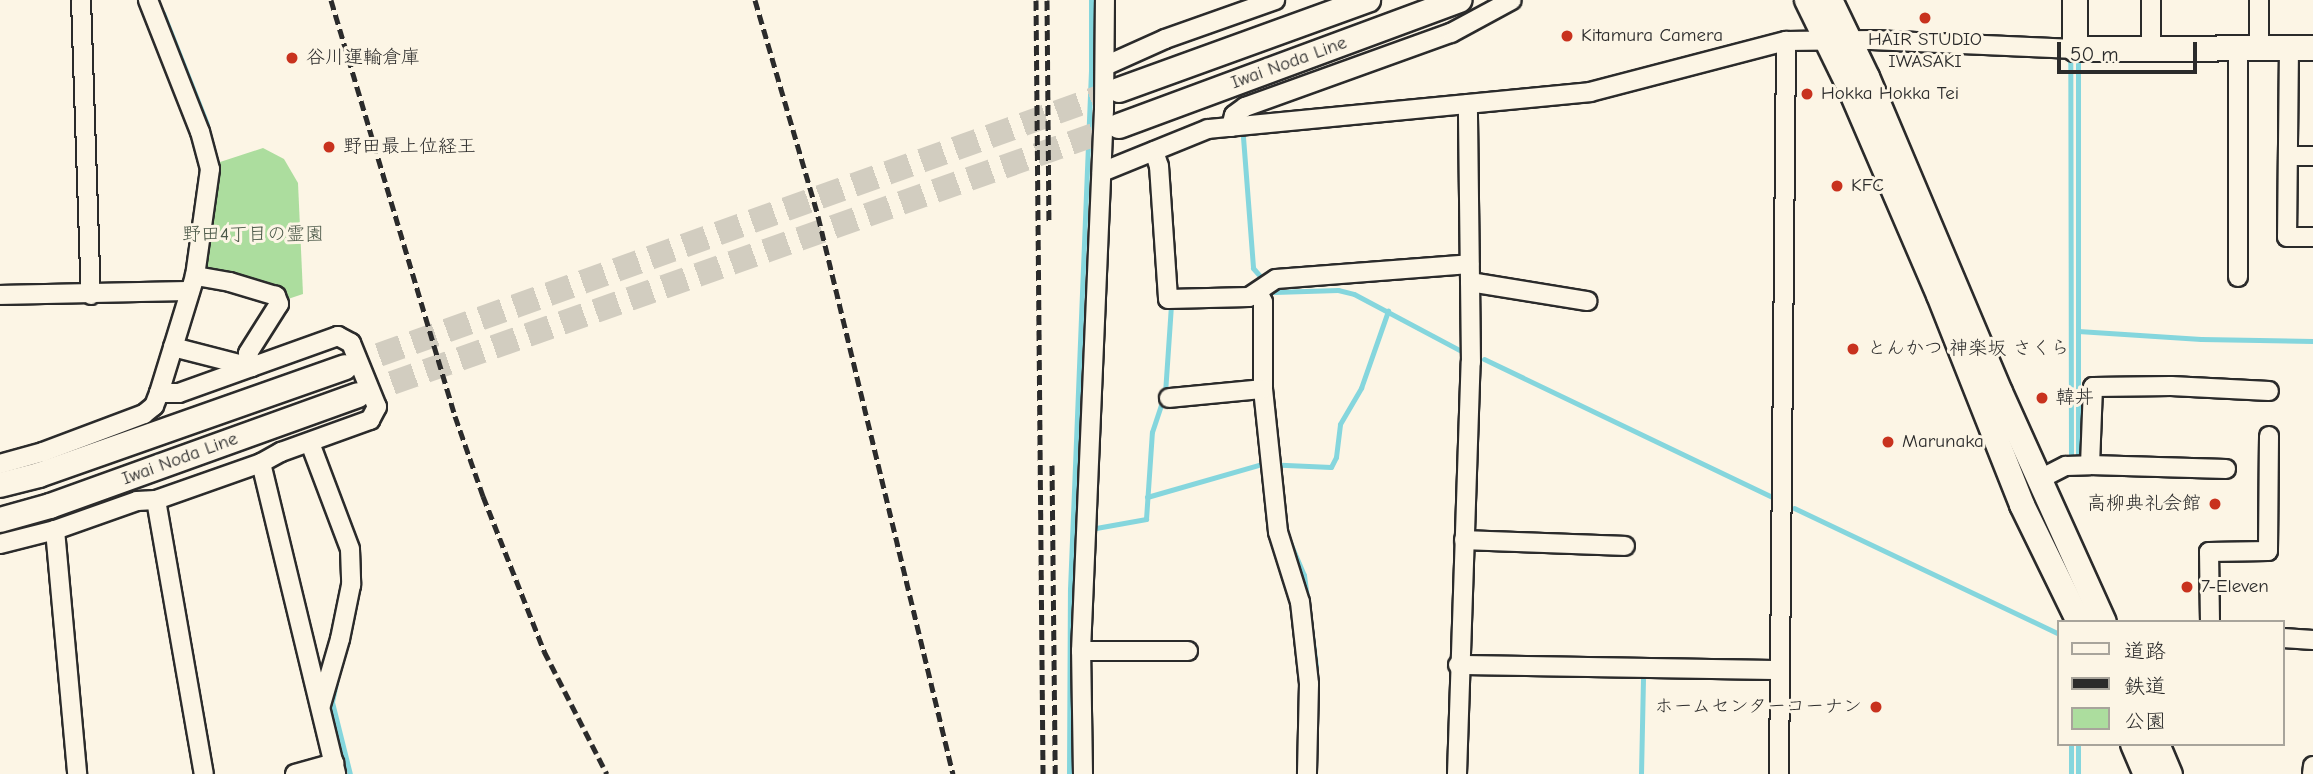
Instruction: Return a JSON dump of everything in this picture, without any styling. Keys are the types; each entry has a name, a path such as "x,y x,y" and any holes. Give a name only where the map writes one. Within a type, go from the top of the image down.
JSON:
{"main road":[{"name":"Iwai Noda Line","path":"1119,90 1368,0"},
{"name":"Iwai Noda Line","path":"1119,127 1459,0"},
{"path":"1807,0 1867,77 1961,321 2022,505 2078,620"},
{"path":"1830,0 1837,40"},
{"path":"2075,0 2075,48 2301,48"},
{"path":"1961,321 2000,392 2103,620"},
{"name":"Iwai Noda Line","path":"0,485 39,475 345,367"},
{"path":"2000,392 2010,441 2034,500 2022,505"},
{"name":"Iwai Noda Line","path":"0,520 50,506 358,395"},
{"path":"2134,746 2146,774"},
{"path":"2158,746 2170,774"}],"street":[{"path":"81,0 91,295"},
{"path":"0,464 43,452 144,414 154,406 159,393 192,284 211,169 200,132 148,0"},
{"path":"1083,774 1081,651 1102,172 1105,0"},
{"path":"1105,66 1165,39 1275,0"},
{"path":"1231,127 1234,115 1245,107 1451,33 1512,0"},
{"path":"2151,0 2151,48"},
{"path":"2238,277 2248,48 2259,0"},
{"path":"1102,172 1208,129 1605,89 1786,41 1837,40 2075,48"},
{"path":"1779,774 1786,41"},
{"path":"2301,48 2288,156 2287,237 2313,237"},
{"path":"1457,774 1458,664 1471,362 1468,104"},
{"path":"1154,150 1159,166 1168,299 1249,297 1263,291 1276,279 1470,273 1587,301"},
{"path":"2288,156 2313,156"},
{"path":"0,295 91,295 230,282 276,296 279,304 248,353 251,368"},
{"path":"1263,291 1263,389 1269,465 1278,532 1300,602 1309,684 1307,774"},
{"path":"0,544 55,530 137,501 156,500 261,463 281,452 370,420 376,414 376,400 351,343 338,336 179,393 159,393"},
{"path":"173,347 251,368"},
{"path":"2090,465 2093,387 2171,386 2269,391"},
{"path":"1169,398 1263,389"},
{"path":"2210,620 2209,552 2268,551 2269,436"},
{"path":"310,443 350,548 348,598 321,706"},
{"path":"261,463 335,769 295,774"},
{"path":"2040,479 2066,466 2226,469"},
{"path":"156,500 204,774"},
{"path":"55,530 77,774"},
{"path":"1464,540 1625,546"},
{"path":"2285,638 2313,640"},
{"path":"1081,651 1188,651"},
{"path":"1458,664 1780,670"},
{"path":"2312,774 2313,766"}],"green space":[{"name":"野田4丁目の霊園","path":"263,148 284,159 298,183 303,294 285,300 201,269 217,163"}],"waterway":[{"path":"1069,774 1070,589 1091,70 1091,0"},
{"path":"163,13 207,124"},
{"path":"2074,57 2078,61 2078,457"},
{"path":"2071,457 2070,61 2074,57"},
{"path":"1243,137 1253,268 1274,292 1338,290 1354,294 1465,353"},
{"path":"1096,528 1146,519 1152,432 1165,393 1171,305 1175,305"},
{"path":"1147,497 1262,464 1331,467 1336,457 1340,424 1361,388 1388,311"},
{"path":"2078,331 2201,339 2313,341"},
{"path":"1484,359 1772,497"},
{"path":"1794,508 2058,634"},
{"path":"1289,540 1304,575 1316,666"},
{"path":"337,678 332,702 350,774"},
{"path":"1641,774 1643,679"},
{"path":"2071,746 2071,774"},
{"path":"2078,746 2078,774"}],"tunnel":[{"path":"345,367 1119,90"},
{"path":"358,395 1119,126"}],"railway":[{"path":"331,0 455,416 483,496 544,651 607,774"},
{"path":"755,0 818,216 953,774"},
{"path":"1036,0 1043,774"},
{"path":"1047,0 1049,224"},
{"path":"1052,465 1055,774"}],"place":[{"name":"HAIR STUDIO IWASAKI","path":"1925,18"},
{"name":"Kitamura Camera","path":"1567,36"},
{"name":"谷川運輸倉庫","path":"292,58"},
{"name":"Hokka Hokka Tei","path":"1807,94"},
{"name":"野田最上位経王","path":"329,147"},
{"name":"KFC","path":"1837,186"},
{"name":"とんかつ 神楽坂 さくら","path":"1853,349"},
{"name":"韓丼","path":"2042,398"},
{"name":"Marunaka","path":"1888,442"},
{"name":"高柳典礼会館","path":"2215,504"},
{"name":"7-Eleven","path":"2187,587"},
{"name":"ホームセンターコーナン","path":"1876,707"}]}
